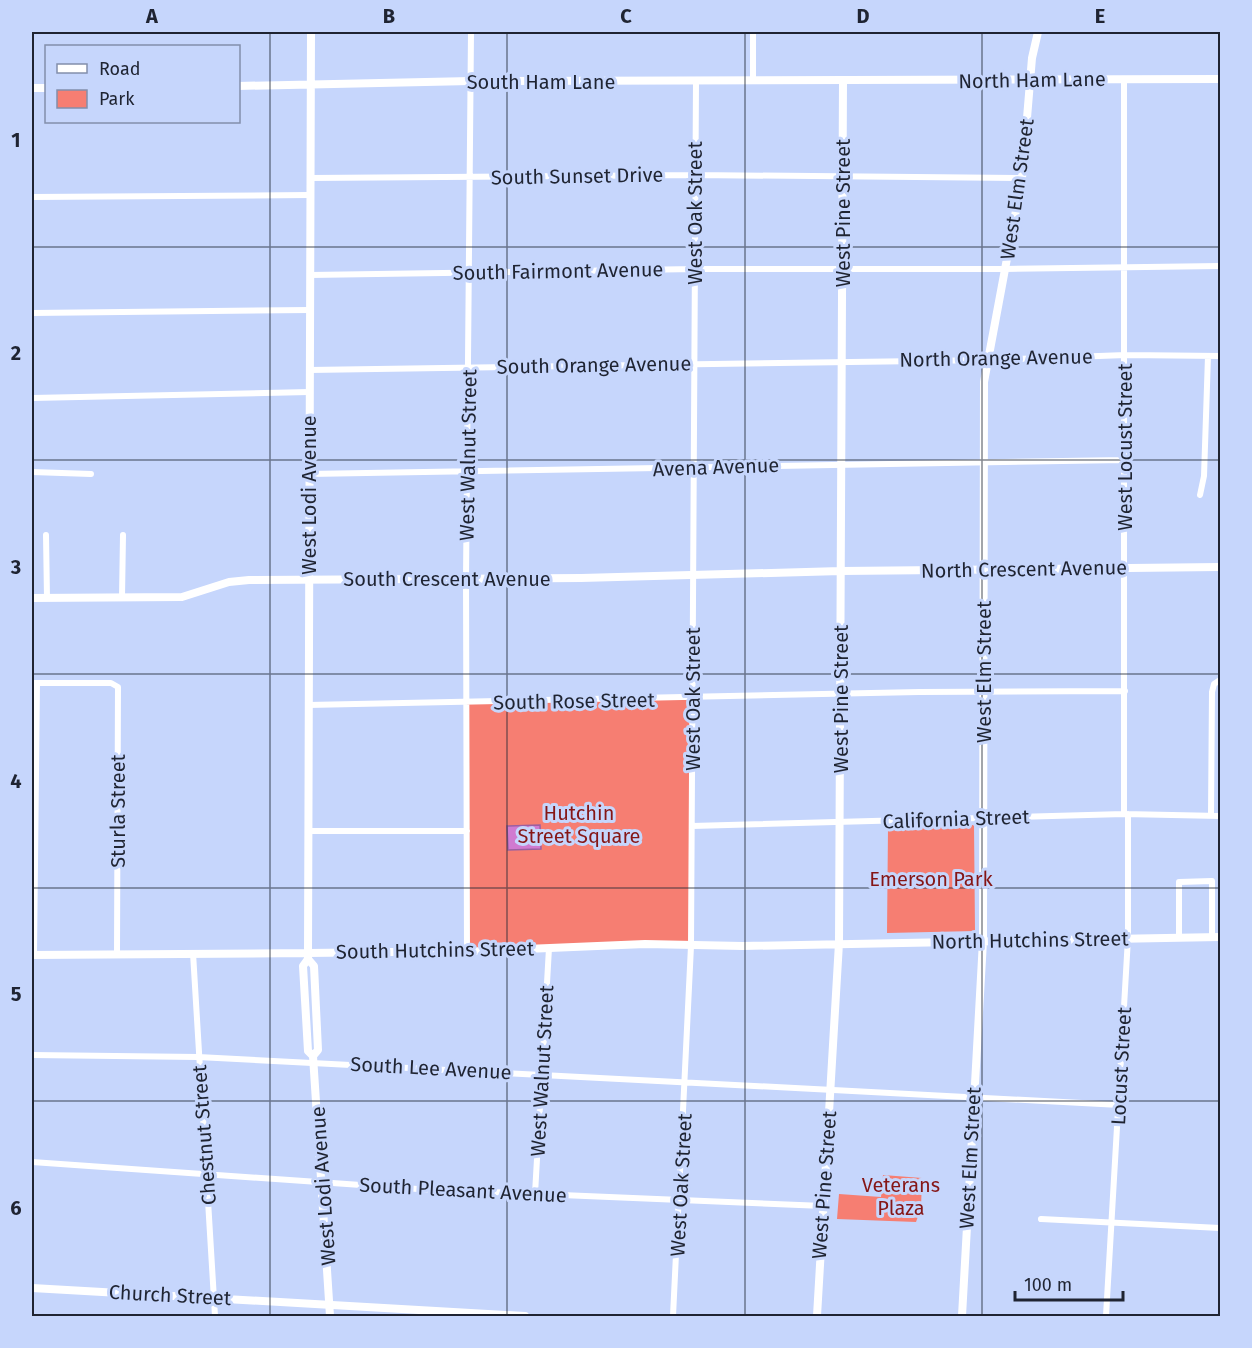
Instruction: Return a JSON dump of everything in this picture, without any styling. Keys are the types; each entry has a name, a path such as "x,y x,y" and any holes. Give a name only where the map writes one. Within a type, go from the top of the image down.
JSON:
{"main road":[{"name":"West Lodi Avenue","path":"311,32 308,956 314,966 318,1050 313,1059 323,1181 330,1317"},
{"name":"North Ham Lane","path":"843,81 1221,79"},
{"name":"South Ham Lane","path":"240,86 471,81 843,81"},
{"name":"South Hutchins Street","path":"33,955 193,953 308,956"}],"street":[{"name":"West Walnut Street","path":"467,951 466,579 471,273 471,32"},
{"path":"753,32 753,80"},
{"name":"West Elm Street","path":"962,1317 983,941 985,692 982,412 987,360 1023,178 1030,80 1038,32"},
{"name":"West Locust Street","path":"1124,79 1126,814"},
{"name":"West Oak Street","path":"673,1317 692,946 696,81"},
{"name":"West Pine Street","path":"817,1317 839,944 843,81"},
{"name":"South Sunset Drive","path":"310,178 695,175 1023,178"},
{"path":"32,197 309,195"},
{"name":"South Fairmont Avenue","path":"310,275 695,269 843,270 1221,266"},
{"path":"32,314 310,310"},
{"name":"North Orange Avenue","path":"843,361 987,360 1126,355 1221,356"},
{"path":"1200,495 1204,476 1208,356"},
{"name":"South Orange Avenue","path":"309,370 843,361"},
{"path":"32,398 309,392"},
{"name":"Avena Avenue","path":"309,474 1124,460"},
{"path":"32,472 91,474"},
{"path":"46,535 47,598"},
{"path":"122,597 123,535"},
{"name":"North Crescent Avenue","path":"828,571 1221,567"},
{"name":"South Crescent Avenue","path":"32,598 182,597 229,582 828,571"},
{"path":"1211,815 1212,692 1214,684 1221,680"},
{"name":"Sturla Street","path":"34,683 101,682 116,684 118,687 117,955"},
{"path":"33,955 34,683"},
{"name":"South Rose Street","path":"308,705 1125,691"},
{"name":"California Street","path":"692,826 1126,814 1221,816"},
{"name":"Locust Street","path":"1106,1317 1128,938 1126,814"},
{"path":"308,831 467,831"},
{"path":"1179,937 1179,882 1212,881 1216,937"},
{"name":"North Hutchins Street","path":"839,944 1216,937"},
{"name":"South Hutchins Street","path":"308,956 549,948 839,944"},
{"name":"West Walnut Street","path":"535,1194 549,948"},
{"name":"Chestnut Street","path":"193,953 216,1317"},
{"name":"South Lee Avenue","path":"32,1055 313,1059 541,1074 1119,1105"},
{"name":"South Pleasant Avenue","path":"32,1162 418,1189 824,1206"},
{"path":"1041,1219 1221,1228"},
{"name":"Church Street","path":"32,1288 525,1317"}],"green space":[{"name":"Hutchin Street Square","path":"692,698 691,946 467,951 467,704"},
{"name":"Emerson Park","path":"974,825 975,931 887,933 888,828"},
{"name":"Veterans Plaza","path":"883,1175 922,1178 921,1208 916,1222 837,1219 839,1194 881,1197"}],"shaded area":[{"path":"540,825 541,849 508,850 507,826"}]}
